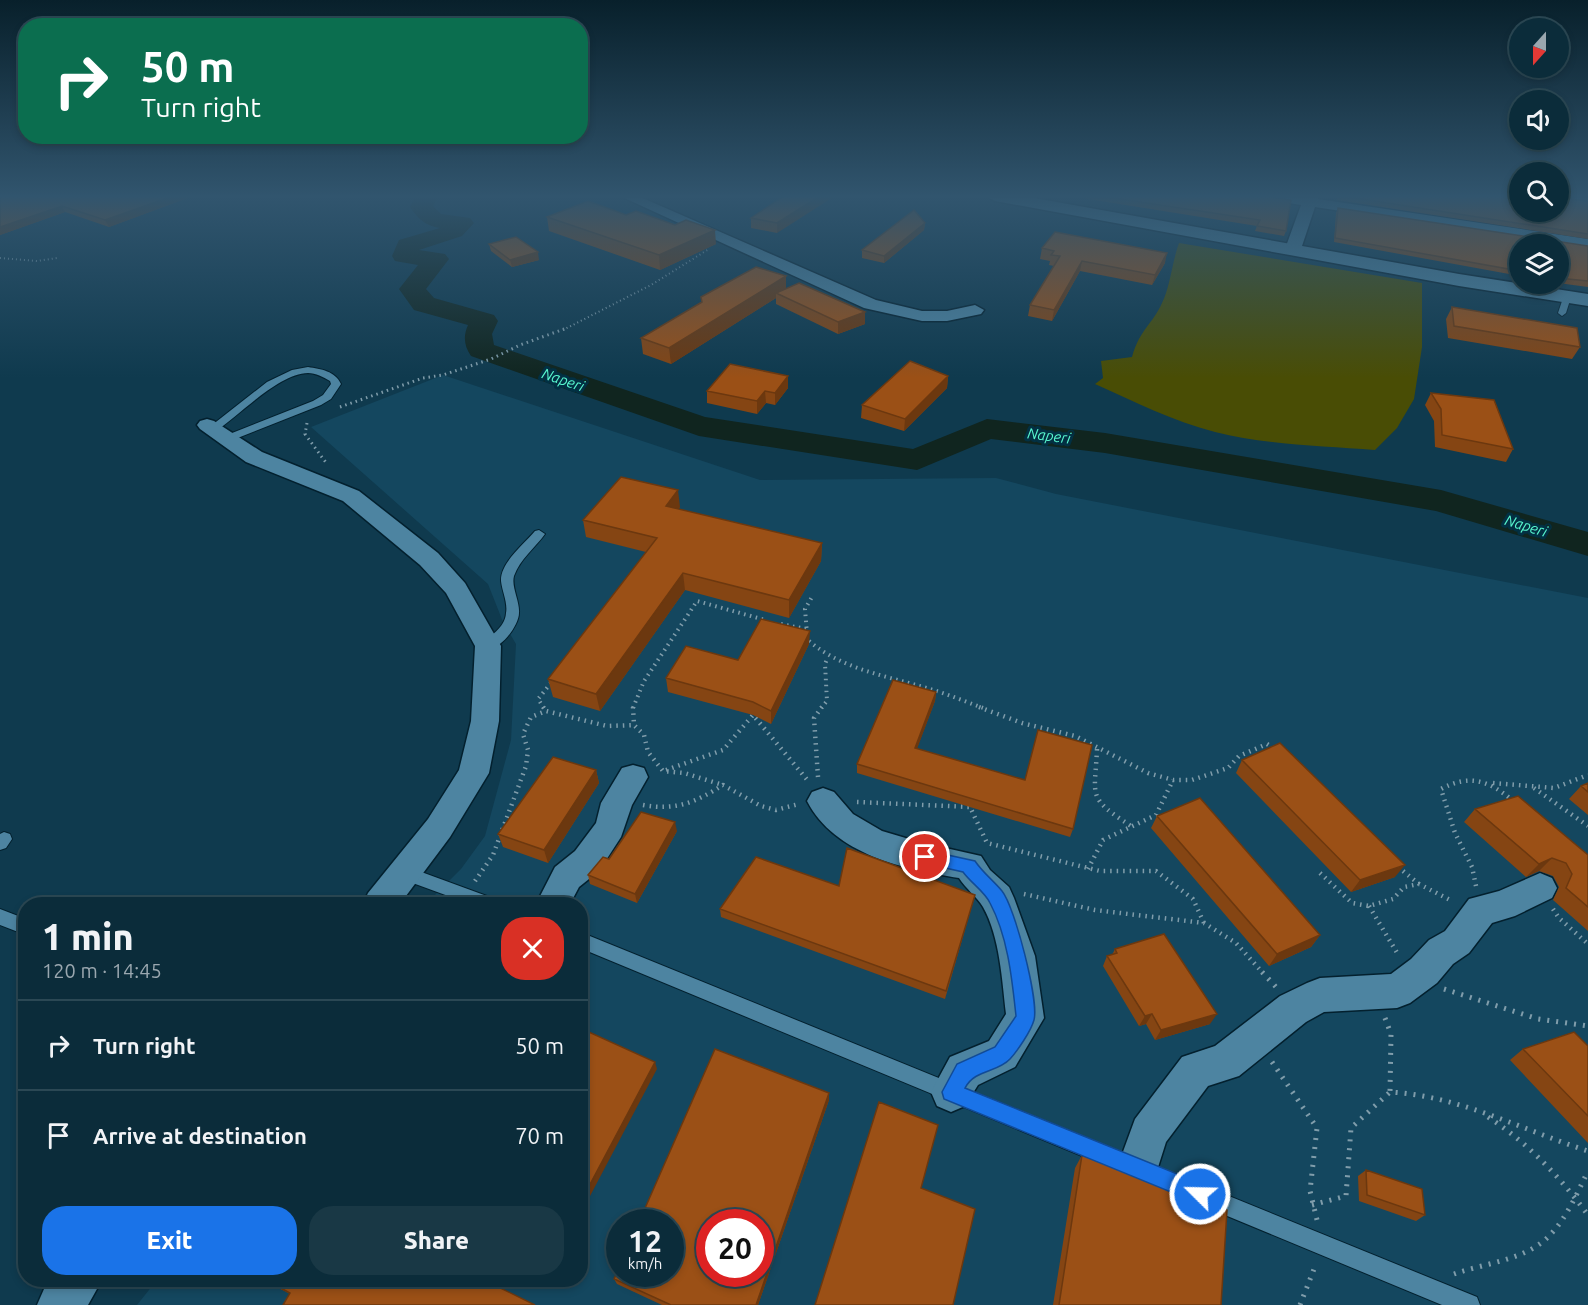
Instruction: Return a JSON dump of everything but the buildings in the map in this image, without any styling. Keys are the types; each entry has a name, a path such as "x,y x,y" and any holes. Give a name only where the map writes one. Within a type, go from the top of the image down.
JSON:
{"main road":[{"path":"1335,257 1459,280 1565,305 1588,300"}],"street":[{"path":"763,257 870,304 909,316 951,317 975,310"},
{"path":"215,431 254,457 351,496 429,559 456,590 488,646 485,721 474,773 439,828 386,897"},
{"path":"557,897 567,877 587,861 638,784"},
{"path":"824,801 840,822 868,839 941,861 969,866 997,897 1017,956 1025,1018 1002,1054 963,1071 951,1092"},
{"path":"1138,1168 1149,1133 1164,1110 1196,1071 1225,1062 1255,1036 1293,1009 1320,994 1397,991 1441,952 1457,942 1481,910 1503,905 1540,888"},
{"path":"60,1305 74,1287"}],"lane":[{"path":"307,371 321,373 334,379 336,384 327,397 316,403 215,431 274,380 284,375 307,371"},
{"path":"488,646 502,634 513,614 507,578 514,563 539,534"},
{"path":"405,873 470,897"},
{"path":"0,917 18,924"},
{"path":"588,943 1469,1305"}],"path":[{"path":"337,408 423,378 443,375 491,359 520,345 577,325 651,285 697,257"},
{"path":"0,258 37,261 57,258"},
{"path":"311,420 306,424 304,434 351,496"},
{"path":"812,597 805,609 809,644 828,657 987,708 1022,723 1075,736 1148,773 1173,780 1192,780 1228,768 1239,756 1267,744 1282,753"},
{"path":"723,785 697,803 679,807 660,809 632,803 638,784 660,762 647,750 645,736 635,725 632,715 634,695 650,675 661,652 693,612 698,601 806,629"},
{"path":"824,801 818,773 814,718 827,701 825,664 828,657"},
{"path":"546,711 538,699 558,675"},
{"path":"464,895 493,855 526,766 528,750 523,734 531,717 546,711 607,726 635,725"},
{"path":"638,784 723,750 753,715 779,743 824,801"},
{"path":"1096,748 1098,765 1093,782 1103,807 1131,826"},
{"path":"638,784 684,773 723,785 761,806 776,810 824,801 970,807 987,843 1088,869 1127,873 1156,871 1193,899 1204,923"},
{"path":"1396,865 1419,884 1448,900 1481,910 1472,867 1455,833 1441,789 1454,781 1474,779 1534,788 1563,787 1580,776 1588,776"},
{"path":"1088,869 1103,840 1156,815 1173,780"},
{"path":"1492,783 1521,807"},
{"path":"1534,788 1588,826"},
{"path":"1320,873 1352,903 1369,906 1393,899 1404,887 1419,884"},
{"path":"1540,888 1559,918 1588,944"},
{"path":"989,890 1036,896 1095,910 1204,923 1236,943 1293,1009"},
{"path":"1369,906 1414,978 1538,1019 1588,1026"},
{"path":"1376,992 1391,1034 1390,1092"},
{"path":"1255,1036 1317,1128 1310,1191 1324,1245 1300,1305"},
{"path":"1312,1205 1346,1196 1351,1128 1390,1092 1416,1091 1588,1151"},
{"path":"1483,1114 1505,1127 1574,1195 1588,1215"},
{"path":"1423,1286 1476,1266 1509,1257 1543,1242 1559,1223 1588,1172"}],"shaded area":[{"path":"1263,257 1422,283 1422,347 1414,399 1397,428 1375,450 1255,440 1215,432 1184,422 1095,384 1103,378 1101,361 1132,357 1142,333 1165,297 1175,258"},
{"path":"443,375 760,480 996,478 1056,494 1588,598 1588,1305 137,1305 151,1287 588,1287 588,897 433,897 461,869 485,836 511,740 516,644 503,622 488,584 311,427"}],"waterway":[{"name":"Naperi","path":"414,257 436,259 412,289 424,304 484,321 478,334 481,350 699,426 917,460 987,429 1105,443 1441,501 1588,544"}],"route":[{"path":"925,857 969,866 978,880 997,897 1017,956 1022,985 1025,1018 1002,1054 963,1071 951,1092 1200,1194"}]}
